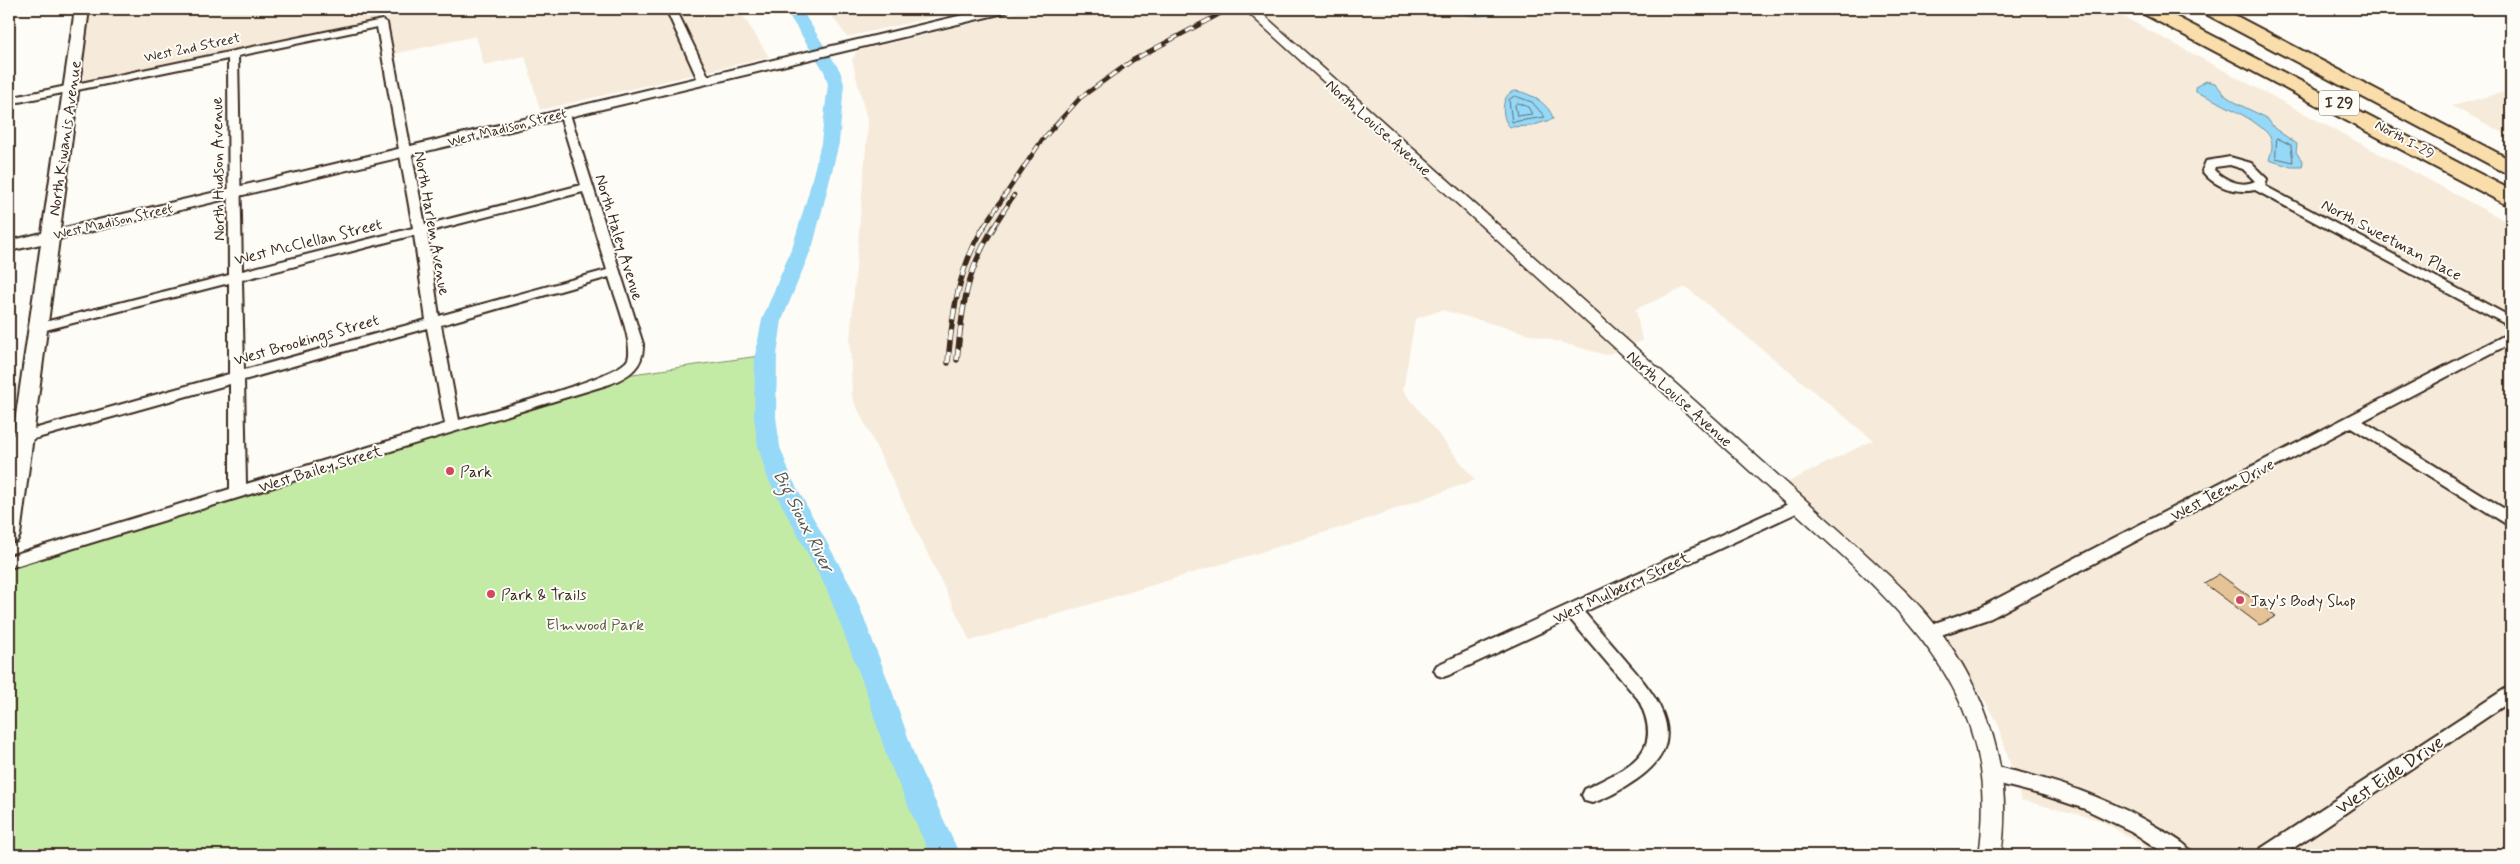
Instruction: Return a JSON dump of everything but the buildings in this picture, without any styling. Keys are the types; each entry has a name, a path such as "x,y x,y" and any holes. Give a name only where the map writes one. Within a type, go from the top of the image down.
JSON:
{"highway":[{"path":"2148,9 2511,198"},
{"name":"North I-29","path":"2166,9 2511,198"},
{"name":"North I-29","path":"2210,9 2511,168"},
{"path":"2235,9 2511,163"}],"main road":[{"name":"North Kiwanis Avenue","path":"9,535 15,439 38,328 82,9"},
{"name":"West Madison Street","path":"9,246 1004,9"}],"street":[{"path":"670,9 704,80"},
{"name":"North Louise Avenue","path":"1250,9 1881,580 1929,632 1950,662 1970,702 1986,749 1991,774 1994,827 1990,855"},
{"name":"West 2nd Street","path":"9,101 382,23"},
{"name":"North Harlem Avenue","path":"382,23 404,152 420,230 433,321 452,428"},
{"name":"North Hudson Avenue","path":"233,54 238,493"},
{"name":"North Haley Avenue","path":"565,113 636,344 636,361 629,369"},
{"name":"North Sweetman Place","path":"2257,186 2511,323"},
{"name":"West McClellan Street","path":"38,328 587,187"},
{"name":"West Brookings Street","path":"15,439 613,272"},
{"name":"West Teem Drive","path":"1929,632 1985,613 2511,337"},
{"name":"West Bailey Street","path":"9,562 605,382 629,369"},
{"path":"2352,421 2511,521"},
{"name":"West Mulberry Street","path":"1442,670 1799,505"},
{"path":"1572,610 1644,694 1653,707 1659,725 1658,744 1647,762 1633,773 1592,795"},
{"name":"West Eide Drive","path":"2267,855 2511,692"},
{"path":"1991,774 2049,786 2095,803 2141,826 2183,855"}],"shaded area":[{"path":"90,9 739,9 769,57 540,110 525,56 484,65 476,36 394,54 387,19 81,83"},
{"path":"827,9 969,9 847,37"},
{"path":"1032,9 2109,9 2511,224 2511,855 2159,855 2100,820 2021,800 1998,724 1953,648 1786,483 1873,440 1686,287 1636,309 1642,341 1606,355 1442,310 1415,319 1403,390 1475,480 1362,521 970,641 852,397 850,339 868,124 852,60 857,51"},
{"path":"2511,90 2511,137 2452,106"}],"green space":[{"name":"Elmwood Park","path":"766,355 765,417 769,447 780,479 840,590 858,633 902,760 930,855 9,855 9,562 619,376"}],"water":[{"path":"1457,9 1506,9 1488,15 1475,16 1462,13"},
{"path":"2206,81 2215,83 2226,96 2238,104 2267,118 2274,128 2297,144 2296,152 2303,162 2302,167 2291,167 2269,160 2272,146 2270,137 2248,118 2196,92 2195,87"},
{"path":"1514,91 1526,93 1538,100 1548,109 1553,119 1531,126 1510,127 1505,119 1503,108 1506,97"}],"waterway":[{"name":"Big Sioux River","path":"793,9 832,71 836,84 830,143 817,195 803,245 772,320 766,355 765,417 769,447 780,479 840,590 879,691 902,760 945,855"}],"railway":[{"path":"983,228 1042,140 1080,98 1133,60 1229,9"},
{"path":"993,228 1014,195"},
{"path":"948,363 954,310 962,276 975,243 984,227"},
{"path":"957,360 961,324 971,275 977,259 994,227"}],"place":[{"name":"Park","path":"450,471"},
{"name":"Park & Trails","path":"491,594"},
{"name":"Jay's Body Shop","path":"2240,600"}]}
